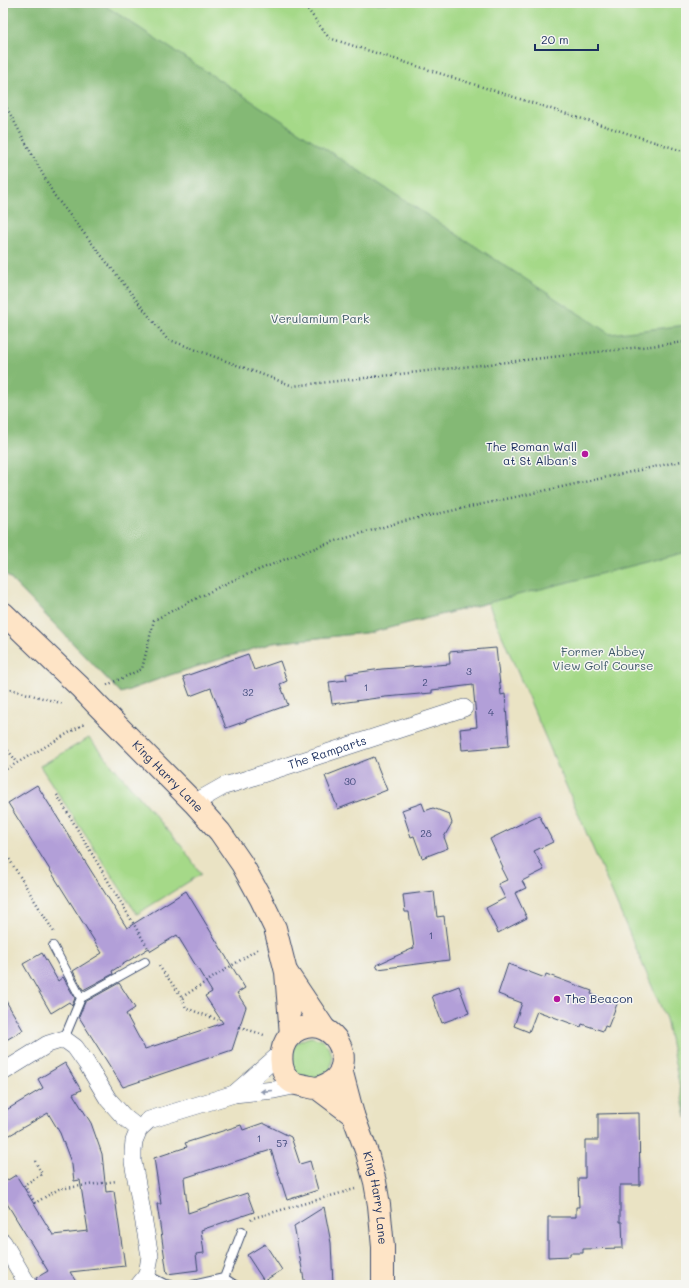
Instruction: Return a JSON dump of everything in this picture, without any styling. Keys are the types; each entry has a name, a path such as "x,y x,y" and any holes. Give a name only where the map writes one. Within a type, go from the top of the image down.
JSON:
{"street":[{"name":"King Harry Lane","path":"3,613 79,700 194,803 220,832 242,864 275,928 286,972 286,1044 283,1072 288,1079 308,1086 353,1115"},
{"name":"The Ramparts","path":"194,803 224,786 464,708"},
{"name":"King Harry Lane","path":"286,972 324,1028"},
{"path":"143,1280 150,1256 136,1178 133,1151 134,1141 139,1128 149,1120 234,1094 328,1084 336,1078 341,1069 342,1057 336,1036 324,1028 316,1026 298,1030 286,1044 234,1094"},
{"path":"3,1072 48,1044 64,1039 75,1047 108,1099 124,1118 139,1128"},
{"name":"King Harry Lane","path":"341,1069 353,1115 367,1153 375,1182 383,1247 383,1285"},
{"path":"3,1242 28,1285"}],"lane":[{"path":"53,946 81,998"},
{"path":"64,1039 81,998 145,962"},
{"path":"224,1278 242,1231"},
{"path":"193,1285 224,1278 235,1285"},
{"path":"143,1280 171,1285"}],"path":[{"path":"303,3 329,38 686,152"},
{"path":"3,102 54,195 167,339 293,386 686,342"},
{"path":"3,687 79,700 142,669 154,620 229,582 288,558 326,544 400,522 686,460"},
{"path":"3,771 92,719"},
{"path":"3,744 18,762"},
{"path":"57,796 149,950"},
{"path":"3,849 55,933 53,946"},
{"path":"182,997 264,946"},
{"path":"157,962 182,997 186,1008 218,1020"},
{"path":"240,1027 267,1036"},
{"path":"35,1161 42,1174 24,1185 36,1203 59,1189 136,1178"},
{"path":"242,1231 253,1218 357,1189"}],"green space":[{"name":"Verulamium Park","path":"3,3 686,3 686,1118 666,1019 488,603 373,632 272,643 170,675 121,693 3,571"},
{"name":"Verulamium Park","path":"3,3 101,3 610,334 686,325 686,552 373,632 272,643 170,675 121,693 3,571"},
{"path":"89,738 183,848 201,874 137,914 40,766"},
{"path":"311,1037 317,1038 329,1047 332,1063 328,1073 324,1077 319,1079 303,1079 291,1067 291,1055 294,1047 299,1041"}],"building":[{"path":"496,648 501,695 505,694 509,746 462,750 460,729 477,727 473,685 432,690 432,693 332,704 329,682 347,680 346,674 382,669 450,664 449,652"},
{"path":"248,654 254,670 280,661 287,681 280,684 288,705 226,728 211,688 190,696 183,677"},
{"path":"374,757 387,790 338,809 325,776"},
{"path":"37,785 127,928 186,891 245,988 237,993 246,1007 232,1050 123,1087 79,1017 85,1002 119,983 135,1008 126,1014 145,1049 223,1023 205,996 212,992 177,935 151,951 149,948 112,971 113,974 83,990 73,971 102,953 8,803"},
{"path":"422,803 425,811 433,808 449,814 452,823 444,837 448,848 422,858 414,836 411,837 402,810"},
{"path":"539,815 553,842 534,851 544,870 522,881 526,888 515,893 527,918 498,933 486,908 505,898 498,884 507,880 501,868 503,867 490,839"},
{"path":"434,891 437,917 444,916 449,960 378,969 376,965 414,948 409,912 405,912 403,895"},
{"path":"42,953 58,981 63,977 75,998 72,1006 69,1002 51,1013 23,964"},
{"name":"The Beacon","path":"508,964 545,978 546,974 592,991 591,994 617,1004 608,1027 605,1026 603,1031 582,1024 581,1027 537,1011 529,1032 514,1026 522,1003 498,994"},
{"path":"459,986 469,1013 442,1023 432,996"},
{"path":"3,996 23,1030 3,1042"},
{"path":"65,1063 81,1090 73,1094 91,1123 102,1154 106,1192 114,1191 125,1266 70,1272 78,1285 38,1285 36,1278 48,1271 3,1197 3,1183 16,1175 53,1235 88,1231 80,1180 74,1181 72,1165 60,1133 48,1113 3,1139 3,1112 43,1088 38,1079"},
{"path":"639,1113 640,1185 620,1185 620,1222 622,1222 623,1248 583,1249 583,1253 570,1253 570,1256 548,1257 548,1217 576,1217 576,1207 579,1207 578,1178 585,1178 585,1140 598,1140 598,1114"},
{"path":"263,1123 291,1137 300,1164 310,1161 318,1190 287,1200 271,1150 184,1178 188,1213 247,1193 254,1212 201,1230 204,1253 196,1254 198,1270 167,1274 157,1204 161,1204 154,1158 187,1147 185,1143 241,1125 243,1130"},
{"path":"324,1207 331,1243 333,1285 305,1285 294,1226"},
{"path":"265,1244 282,1270 264,1281 247,1255"}],"place":[{"name":"The Roman Wall at St Alban's","path":"585,454"},
{"name":"The Beacon","path":"557,999"}],"park label":[{"name":"Former Abbey View Golf Course","path":"603,659"}]}
